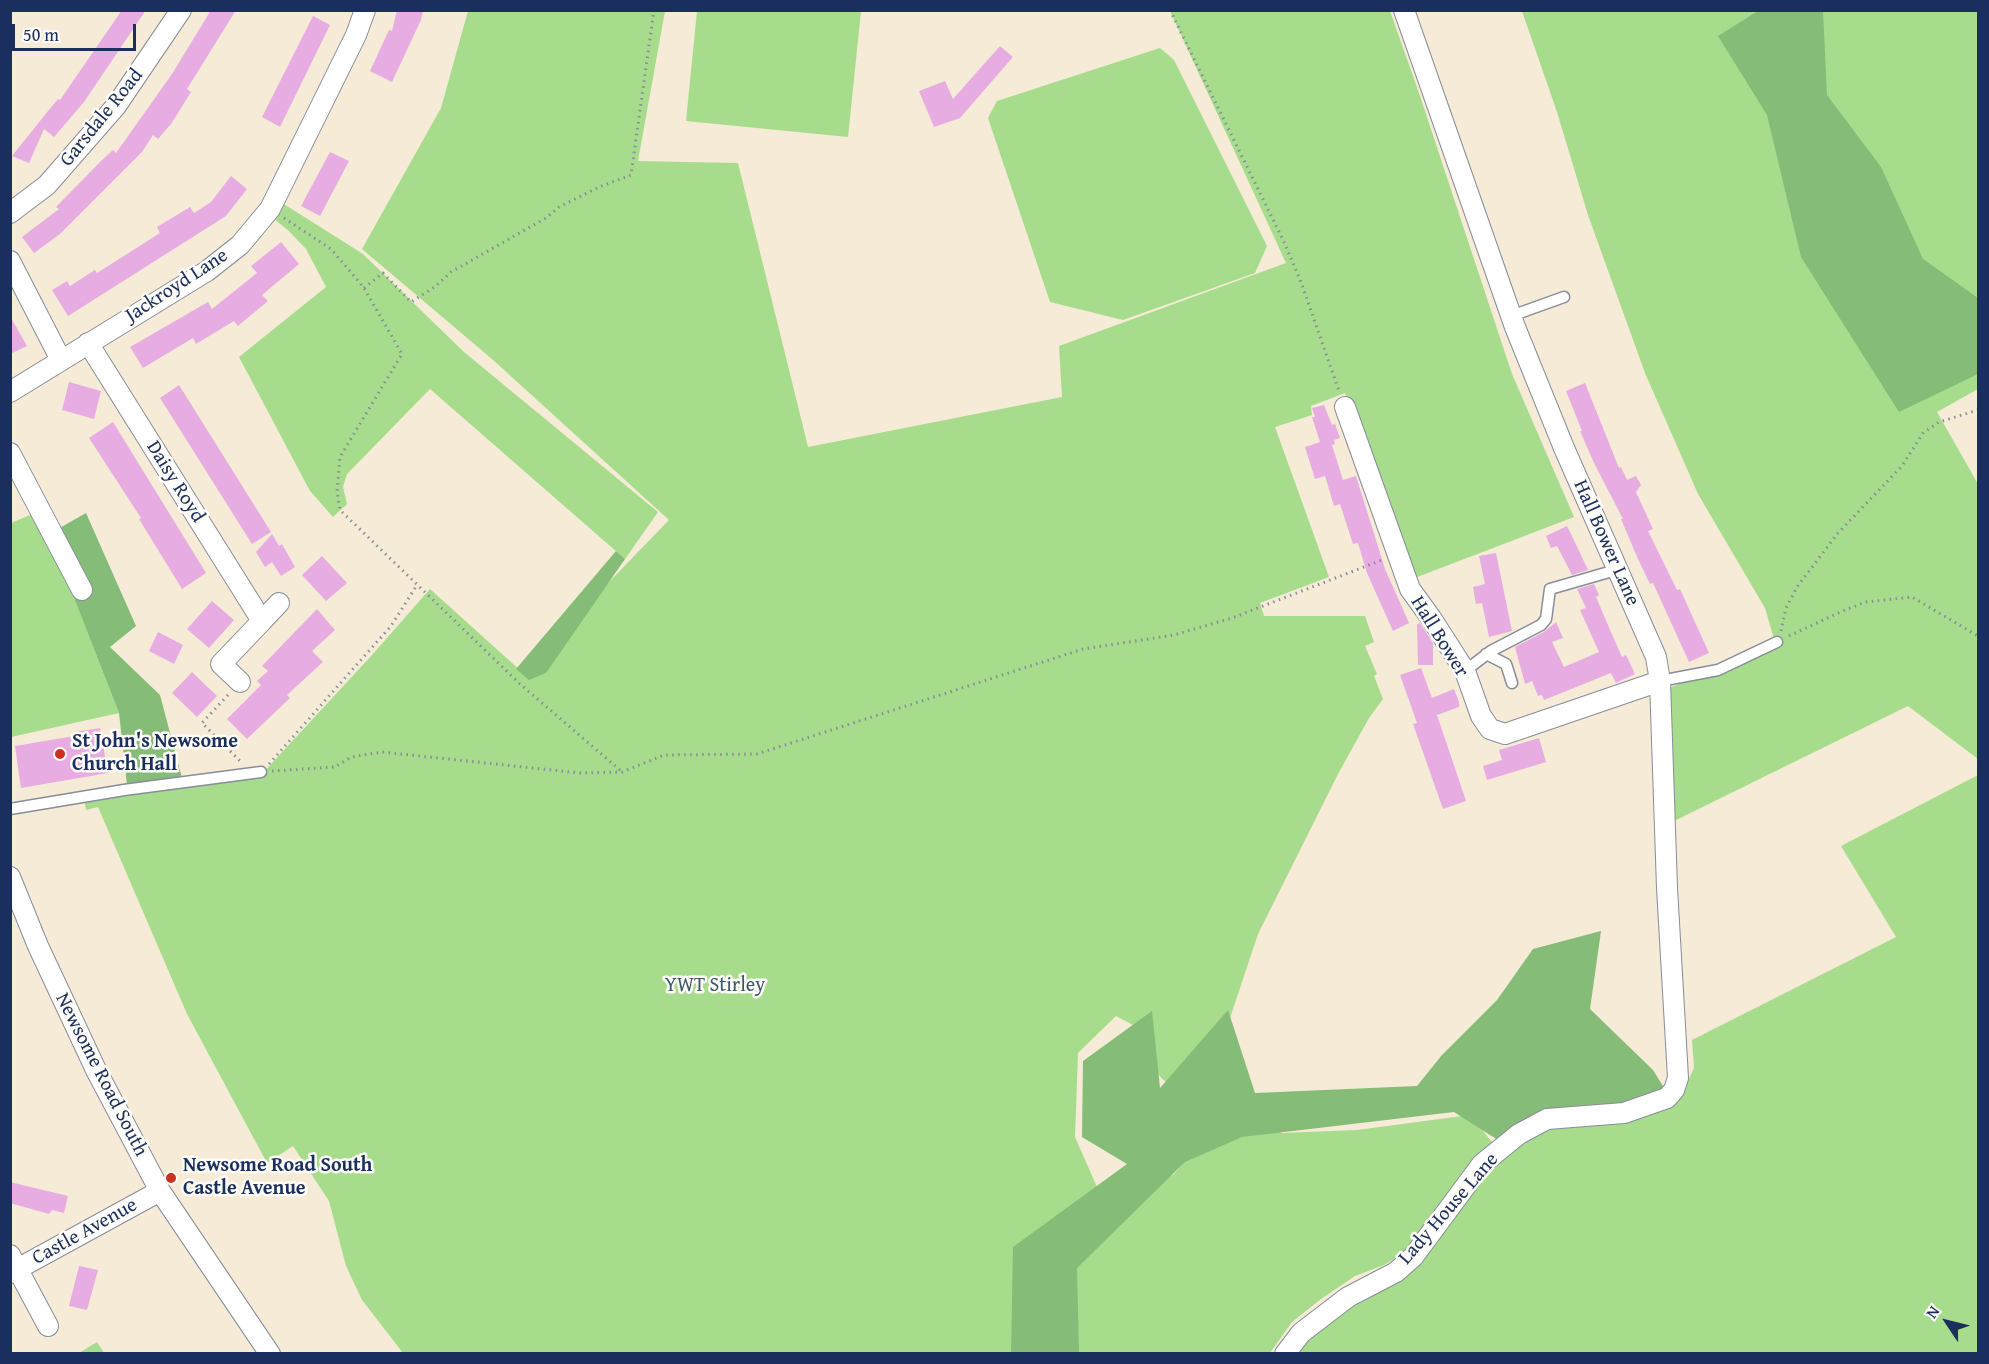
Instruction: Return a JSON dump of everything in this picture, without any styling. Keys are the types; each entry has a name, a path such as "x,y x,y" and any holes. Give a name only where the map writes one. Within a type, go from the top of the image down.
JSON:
{"street":[{"name":"Garsdale Road","path":"10,213 47,185 116,106 181,10"},
{"name":"Jackroyd Lane","path":"10,392 207,271 240,244 270,209 357,35 365,10"},
{"name":"Hall Bower Lane","path":"1404,10 1511,316 1564,448 1656,657 1660,681 1667,888 1678,1078 1674,1090 1667,1098"},
{"path":"10,261 61,360"},
{"name":"Daisy Royd","path":"88,343 262,621"},
{"name":"Hall Bower","path":"1345,407 1410,589 1465,671 1481,716 1490,729 1505,734 1660,681"},
{"path":"10,453 82,590"},
{"path":"240,682 221,664 279,603"},
{"name":"Newsome Road South","path":"10,877 38,946 96,1070 160,1191 270,1353"},
{"name":"Lady House Lane","path":"1285,1353 1301,1333 1348,1297 1396,1272 1413,1257 1482,1164 1519,1134 1547,1119 1624,1113 1667,1098"},
{"name":"Castle Avenue","path":"13,1266 160,1191"},
{"path":"13,1266 48,1326"}],"lane":[{"path":"1511,316 1564,297"},
{"path":"1465,671 1486,654 1541,625 1546,619 1550,589 1616,570"},
{"path":"1660,681 1718,670 1777,642"},
{"path":"1486,654 1506,664 1512,683"},
{"path":"10,809 124,790 256,772"}],"path":[{"path":"364,288 383,273 411,302 451,273 546,218 559,207 599,187 631,175 654,10"},
{"path":"1170,10 1284,242 1301,282 1345,407"},
{"path":"270,209 331,249 364,288 402,354 340,457 337,492 340,510 520,684 622,772"},
{"path":"1777,642 1785,608 1797,587 1838,532 1902,466 1923,433 1939,422 1978,410"},
{"path":"240,682 202,723 256,772 335,767 351,757 382,752 580,774 622,772 664,755 757,754 1083,649 1174,636 1222,621 1397,554"},
{"path":"256,772 391,626 417,585"},
{"path":"1777,642 1866,602 1912,597 1978,636"}],"green space":[{"name":"YWT Stirley","path":"468,11 665,11 638,161 738,163 808,447 1062,397 1059,346 1286,263 1170,11 1390,11 1512,374 1574,517 1412,579 1345,393 1311,406 1312,415 1275,427 1329,577 1260,603 1264,616 1365,616 1374,642 1365,646 1377,674 1374,676 1383,699 1369,718 1338,774 1258,934 1211,1075 1229,1117 1282,1133 1357,1130 1470,1115 1496,1147 1404,1253 1384,1265 1355,1276 1321,1299 1292,1322 1270,1353 403,1353 362,1300 346,1266 329,1201 293,1146 267,1163 187,1014 98,807 86,810 84,798 261,775 430,589 522,672 669,520 492,359 362,249 441,108","holes":["1116,1016 1135,1026 1140,1049 1162,1079 1182,1092 1214,1128 1173,1175 1128,1194 1097,1187 1075,1137 1078,1053"]},
{"path":"697,11 861,11 848,137 686,121"},
{"path":"1522,11 1978,11 1978,389 1937,412 1978,484 1978,759 1908,706 1670,823 1669,688 1776,646 1765,608 1698,494 1645,373 1588,215 1557,112"},
{"path":"1758,11 1823,11 1827,95 1881,167 1923,259 1978,298 1978,374 1899,412 1801,257 1767,115 1718,36"},
{"path":"1160,48 1174,60 1267,246 1255,273 1123,320 1050,302 988,118 997,101"},
{"path":"279,201 363,254 464,352 658,512 625,559 430,389 347,474 343,487 347,504 333,517 310,491 239,357 326,287 306,249 288,230 269,215"},
{"path":"37,512 49,534 119,713 11,737 11,523"},
{"path":"86,513 136,626 110,647 160,695 182,778 127,785 119,713 49,534"},
{"path":"616,551 625,559 546,673 529,680 516,669"},
{"path":"1978,775 1978,1353 1293,1354 1297,1348 1366,1294 1509,1148 1545,1129 1636,1117 1678,1102 1694,1068 1692,1040 1896,937 1841,846"},
{"path":"1601,931 1590,1009 1653,1070 1666,1091 1501,1142 1454,1112 1242,1137 1185,1162 1077,1268 1079,1353 1011,1354 1013,1247 1127,1164 1082,1137 1083,1061 1152,1011 1160,1088 1228,1010 1255,1093 1417,1086 1442,1055 1497,1000 1533,949"},
{"path":"97,1342 104,1353 79,1353"}],"building":[{"path":"122,10 146,10 84,102 54,137 44,129 29,163 12,156 58,99 60,100"},
{"path":"211,10 236,10 187,89 191,92 171,124 158,139 153,135 142,152 60,234 34,253 22,237 59,209 56,207 113,150 116,153 172,74"},
{"path":"397,10 423,10 421,20 392,82 370,71 389,30 392,31"},
{"path":"313,16 330,25 280,127 262,117"},
{"path":"1000,46 1013,57 960,118 934,127 919,91 945,81 953,99"},
{"path":"330,152 349,161 320,216 301,206"},
{"path":"231,176 247,189 226,216 68,316 52,290 67,281 70,286 95,270 97,273 160,233 157,227 190,207 194,213 211,202"},
{"path":"281,242 299,264 262,295 268,301 238,326 234,321 196,344 193,338 143,368 130,347 208,302 212,309 257,273 251,266"},
{"path":"10,316 27,346 10,354"},
{"path":"69,382 101,391 94,419 62,410"},
{"path":"1585,383 1619,468 1621,467 1627,480 1636,476 1641,485 1636,492 1653,529 1648,531 1677,590 1680,589 1709,653 1689,662 1653,583 1650,584 1638,559 1621,519 1623,519 1580,431 1582,431 1566,391"},
{"path":"179,385 271,532 252,544 160,398"},
{"path":"1324,405 1340,438 1334,440 1335,444 1332,445 1343,480 1356,476 1385,569 1409,623 1393,631 1367,573 1358,543 1353,544 1340,504 1334,506 1325,476 1315,479 1305,447 1320,442 1312,417 1315,417 1312,408"},
{"path":"113,422 206,573 182,589 139,519 141,518 89,438"},
{"path":"1567,526 1588,570 1572,575 1557,546 1551,548 1546,536"},
{"path":"272,534 279,546 282,544 295,567 281,576 272,562 265,567 256,552"},
{"path":"1496,553 1512,631 1489,637 1482,603 1476,604 1473,587 1485,584 1479,556"},
{"path":"322,556 347,583 326,601 302,575"},
{"path":"1594,584 1599,595 1596,597 1622,657 1626,655 1635,674 1616,683 1611,673 1544,700 1542,695 1538,696 1532,681 1525,684 1515,647 1544,632 1556,622 1563,638 1552,642 1564,667 1599,652 1580,610 1586,608 1577,589"},
{"path":"212,601 234,620 209,648 187,629"},
{"path":"317,609 335,630 312,651 323,662 287,695 290,698 247,739 227,719 261,685 257,681 268,671 262,666"},
{"path":"1420,623 1433,643 1433,665 1418,665 1417,624"},
{"path":"158,632 183,645 174,664 149,651"},
{"path":"1421,668 1432,698 1454,689 1459,702 1459,707 1437,715 1466,801 1443,809 1413,724 1417,723 1400,675"},
{"path":"192,672 217,696 197,717 172,693"},
{"name":"St John's Newsome Church Hall","path":"100,728 108,773 21,788 15,746 74,736 74,732"},
{"path":"1539,738 1546,762 1487,780 1483,766 1502,760 1499,750"},
{"path":"10,1182 68,1196 64,1213 52,1210 49,1214 10,1203"},
{"path":"79,1266 98,1270 87,1310 69,1306"}],"place":[{"name":"St John's Newsome Church Hall","path":"60,754"},
{"name":"Newsome Road South Castle Avenue","path":"171,1178"}]}
